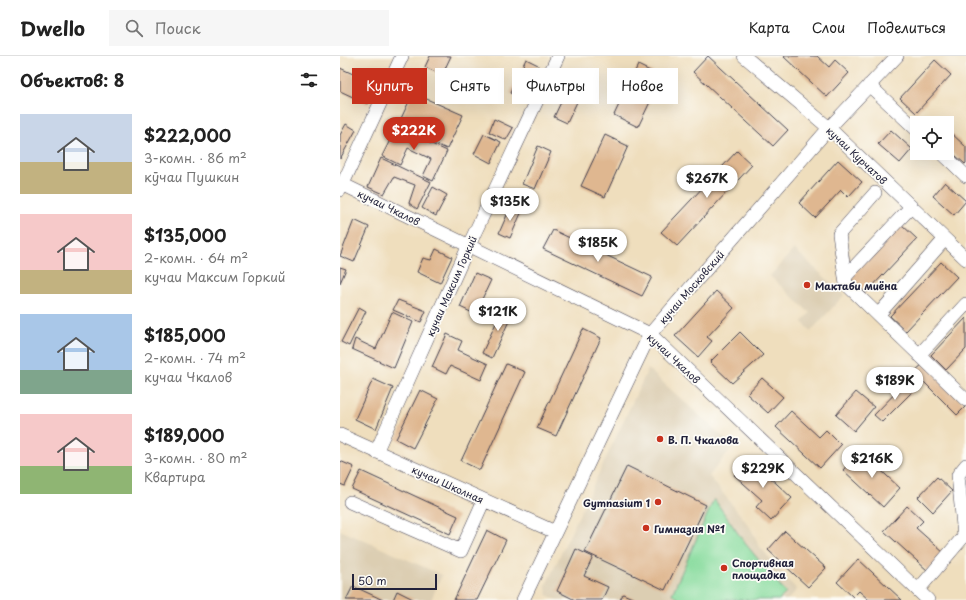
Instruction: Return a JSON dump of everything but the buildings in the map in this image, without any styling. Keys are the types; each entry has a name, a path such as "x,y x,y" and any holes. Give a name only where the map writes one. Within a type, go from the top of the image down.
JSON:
{"street":[{"path":"341,186 402,56"},
{"name":"кучаи Максим Горкий","path":"376,452 469,245 558,56"},
{"name":"кучаи Курчатов","path":"744,56 829,128 966,259"},
{"name":"кучаи Московский","path":"523,600 650,334 829,128 897,56"},
{"path":"869,85 910,123"},
{"path":"949,160 966,176"},
{"name":"кучаи Чкалов","path":"341,186 469,245 650,334 924,597"},
{"path":"875,193 839,234 846,284 964,395"},
{"path":"845,277 911,207"},
{"path":"878,315 945,239"},
{"path":"919,354 966,304"},
{"name":"кучаи Школная","path":"340,436 555,532"},
{"path":"924,597 964,536 958,475 966,465"},
{"path":"350,502 461,551 484,500"}],"shaded area":[{"name":"Мактаби миёна","path":"794,249 844,295 811,331 802,322 810,313 770,276"},
{"name":"Gymnasium 1","path":"648,369 733,446 709,476 750,527 760,547 797,590 787,600 557,600 547,595 546,585"},
{"path":"340,530 442,575 431,600 340,600"}],"green space":[{"name":"Спортивная площадка","path":"714,499 744,542 786,593 779,600 679,600 672,594"}],"place":[{"name":"Мактаби миёна","path":"807,285"},
{"name":"В. П. Чкалова","path":"660,439"},
{"name":"Gymnasium 1","path":"658,502"},
{"name":"Гимназия №1","path":"646,528"},
{"name":"Спортивная площадка","path":"724,568"}]}
